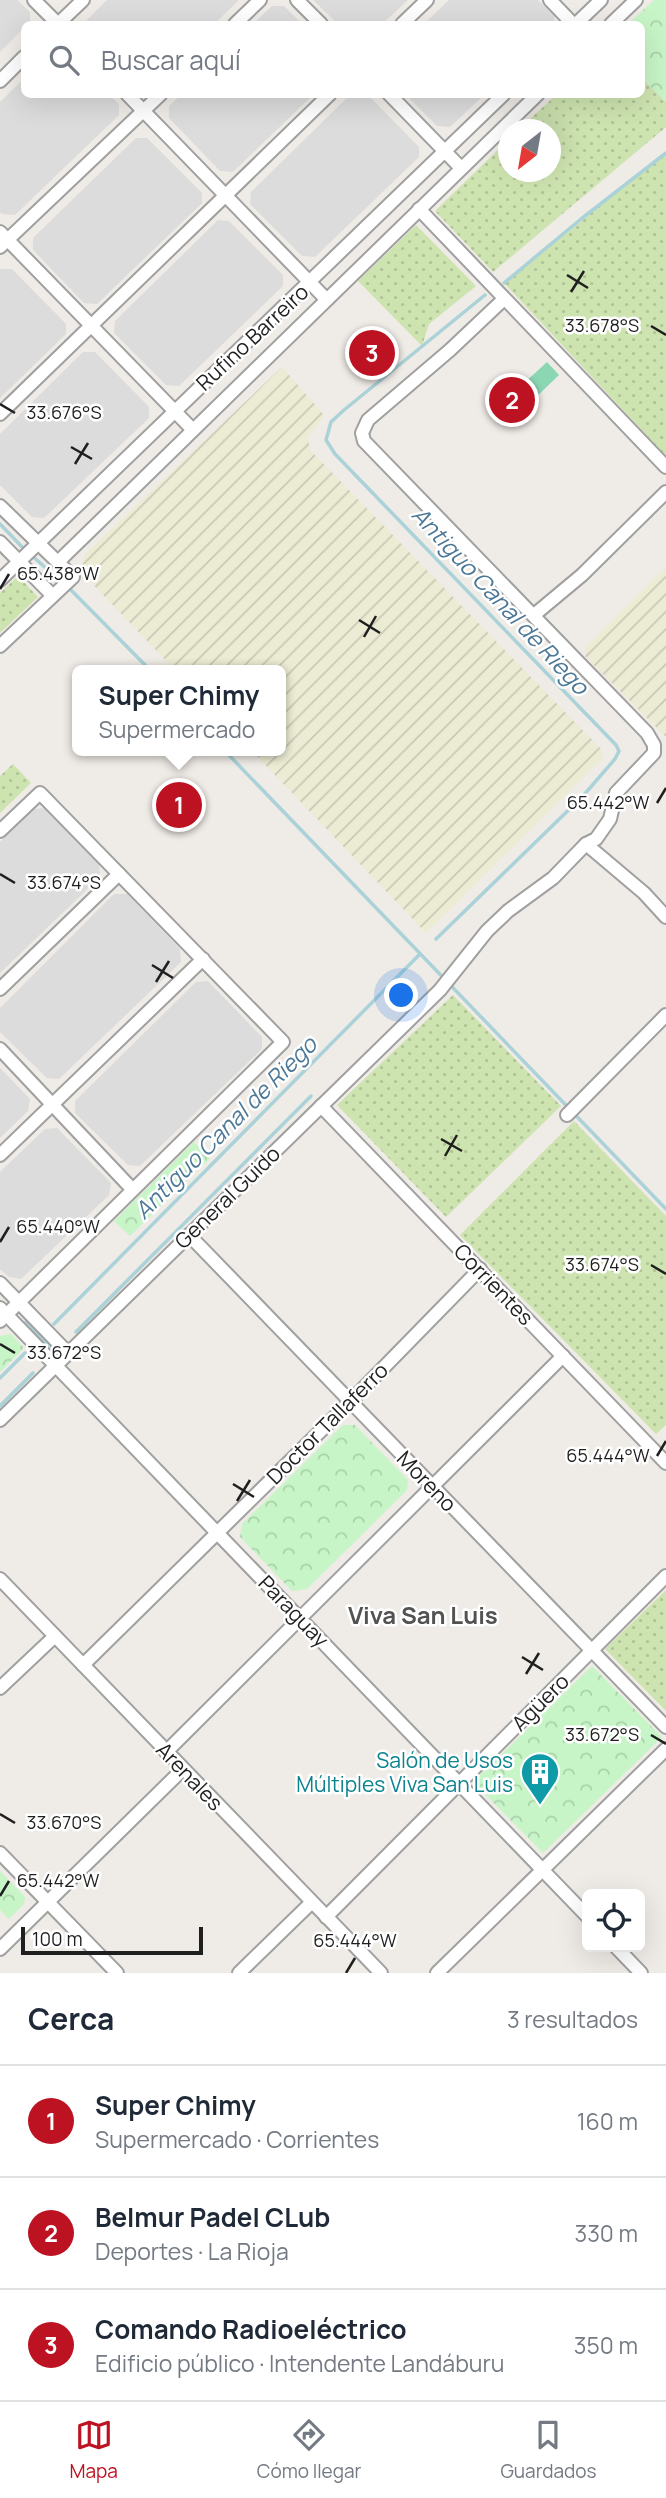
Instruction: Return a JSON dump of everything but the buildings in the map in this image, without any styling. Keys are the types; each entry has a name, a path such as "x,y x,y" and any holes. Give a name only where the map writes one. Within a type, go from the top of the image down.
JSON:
{"street":[{"path":"34,0 55,21"},
{"path":"61,21 83,0"},
{"path":"238,21 260,0"},
{"path":"297,0 318,21"},
{"path":"405,21 427,0"},
{"path":"550,0 572,21"},
{"path":"578,21 601,0"},
{"path":"614,21 636,0"},
{"path":"0,81 21,60"},
{"path":"131,98 326,299"},
{"path":"157,98 2,240 193,430"},
{"path":"0,414 326,98"},
{"path":"393,98 461,168"},
{"name":"Rufino Barreiro","path":"0,580 500,98"},
{"name":"Rufino Barreiro","path":"58,562 534,98"},
{"path":"419,209 666,467"},
{"path":"504,299 368,421 362,433 364,441 534,615 582,575 666,492"},
{"path":"0,506 37,545 73,577 0,646"},
{"path":"0,542 52,595"},
{"name":"General Guido","path":"0,1420 443,987 487,931 508,911 553,878 586,844 596,839 605,829 616,793 654,753 654,745 647,733 534,615"},
{"path":"0,831 40,793 283,1042 19,1303 2,1315"},
{"path":"586,844 644,893 666,916"},
{"path":"0,989 119,874"},
{"path":"0,1155 203,959"},
{"path":"567,1115 666,1015"},
{"path":"0,1049 132,1189"},
{"name":"Corrientes","path":"321,1106 666,1463"},
{"name":"Moreno","path":"189,1235 666,1727"},
{"name":"Doctor Tallaferro","path":"83,1665 350,1402 480,1269"},
{"path":"0,1283 67,1352"},
{"name":"Paraguay","path":"2,1315 55,1364 582,1911"},
{"path":"166,1752 563,1356"},
{"name":"Agüero","path":"326,1917 666,1576"},
{"name":"Arenales","path":"0,1579 381,1973"},
{"path":"0,1688 55,1636"},
{"path":"437,1973 666,1749"},
{"path":"0,1949 183,1769"},
{"path":"0,1853 117,1973"},
{"path":"239,1973 312,1902"},
{"path":"621,1952 641,1973"}],"shaded area":[{"path":"0,0 17,0 30,12 30,21 21,21 21,31 0,52"},
{"path":"107,0 239,0 217,21 86,21"},
{"path":"313,0 408,0 385,21 335,21"},
{"path":"449,0 538,0 554,16 554,21 427,21"},
{"path":"272,6 284,6 299,21 256,21"},
{"path":"21,81 21,98 112,98 119,104 119,115 15,215 2,214 0,102"},
{"path":"178,98 310,98 233,172 220,171 169,118 169,106"},
{"path":"347,98 371,98 419,147 419,157 315,257 302,256 250,204 251,192"},
{"path":"409,98 481,98 450,127 437,126"},
{"path":"136,138 147,138 202,193 202,203 97,304 84,303 33,250 33,238"},
{"path":"218,220 229,221 283,275 283,286 179,386 166,385 114,333 115,321"},
{"path":"0,269 12,269 66,324 66,334 0,398"},
{"path":"83,352 95,352 149,407 149,418 44,518 32,517 0,485 0,434"},
{"path":"46,808 99,864 100,877 0,973 0,842 33,809"},
{"path":"114,894 127,894 180,949 181,962 59,1079 47,1078 0,1032 0,1008"},
{"path":"208,981 262,1037 262,1049 140,1166 128,1165 75,1113 75,1101 196,982"},
{"path":"0,1068 30,1099 28,1111 0,1138"},
{"path":"57,1128 111,1183 109,1195 21,1279 9,1277 0,1269 0,1172 45,1129"}],"green space":[{"path":"654,0 666,0 666,102 645,81 645,21 631,21"},
{"path":"645,81 666,102 666,127 493,272 435,211 498,150 498,182 561,182 561,119 530,119 553,98 645,98"},
{"path":"666,153 666,456 504,283"},
{"path":"416,225 476,286 429,324 422,346 358,281"},
{"path":"547,362 559,375 534,399 521,386"},
{"path":"282,367 324,415 308,438 310,450 601,749 603,758 426,933 257,756 286,756 286,665 170,665 80,571 85,554"},
{"path":"666,567 666,737 585,656 586,647"},
{"path":"18,576 38,597 0,633 0,593"},
{"path":"13,764 31,783 0,813 0,776"},
{"path":"453,995 561,1106 446,1217 337,1105"},
{"path":"574,1121 666,1216 666,1425 656,1434 460,1235"},
{"path":"194,1142 210,1158 130,1236 114,1221"},
{"path":"11,1334 24,1348 0,1372 0,1336"},
{"path":"343,1425 355,1425 408,1480 407,1490 307,1589 292,1591 240,1537 242,1524"},
{"path":"666,1590 666,1711 605,1649"},
{"path":"592,1666 662,1737 543,1853 473,1782"},
{"path":"0,1871 25,1897 24,1904 9,1919 0,1910"}],"waterway":[{"name":"Antiguo Canal de Riego","path":"504,283 666,153"},
{"name":"Antiguo Canal de Riego","path":"436,939 583,796 619,751 335,454 326,440 331,422 344,410 485,295"},
{"path":"0,524 25,550"},
{"path":"31,555 62,582"},
{"path":"68,587 145,665"},
{"path":"230,756 666,1209"},
{"name":"Antiguo Canal de Riego","path":"54,1324 420,954"},
{"path":"76,1332 311,1096"},
{"path":"26,1322 55,1353"},
{"name":"Antiguo Canal de Riego","path":"0,1378 25,1353"},
{"path":"0,1406 33,1373"}],"place":[{"name":"Comando Radioeléctrico","path":"372,353"},
{"name":"Belmur Padel CLub","path":"512,400"},
{"name":"Super Chimy","path":"179,805"},
{"name":"Salón de Usos Múltiples Viva San Luis","path":"540,1806"}],"district":[{"name":"Viva San Luis","path":"423,1614"}]}
